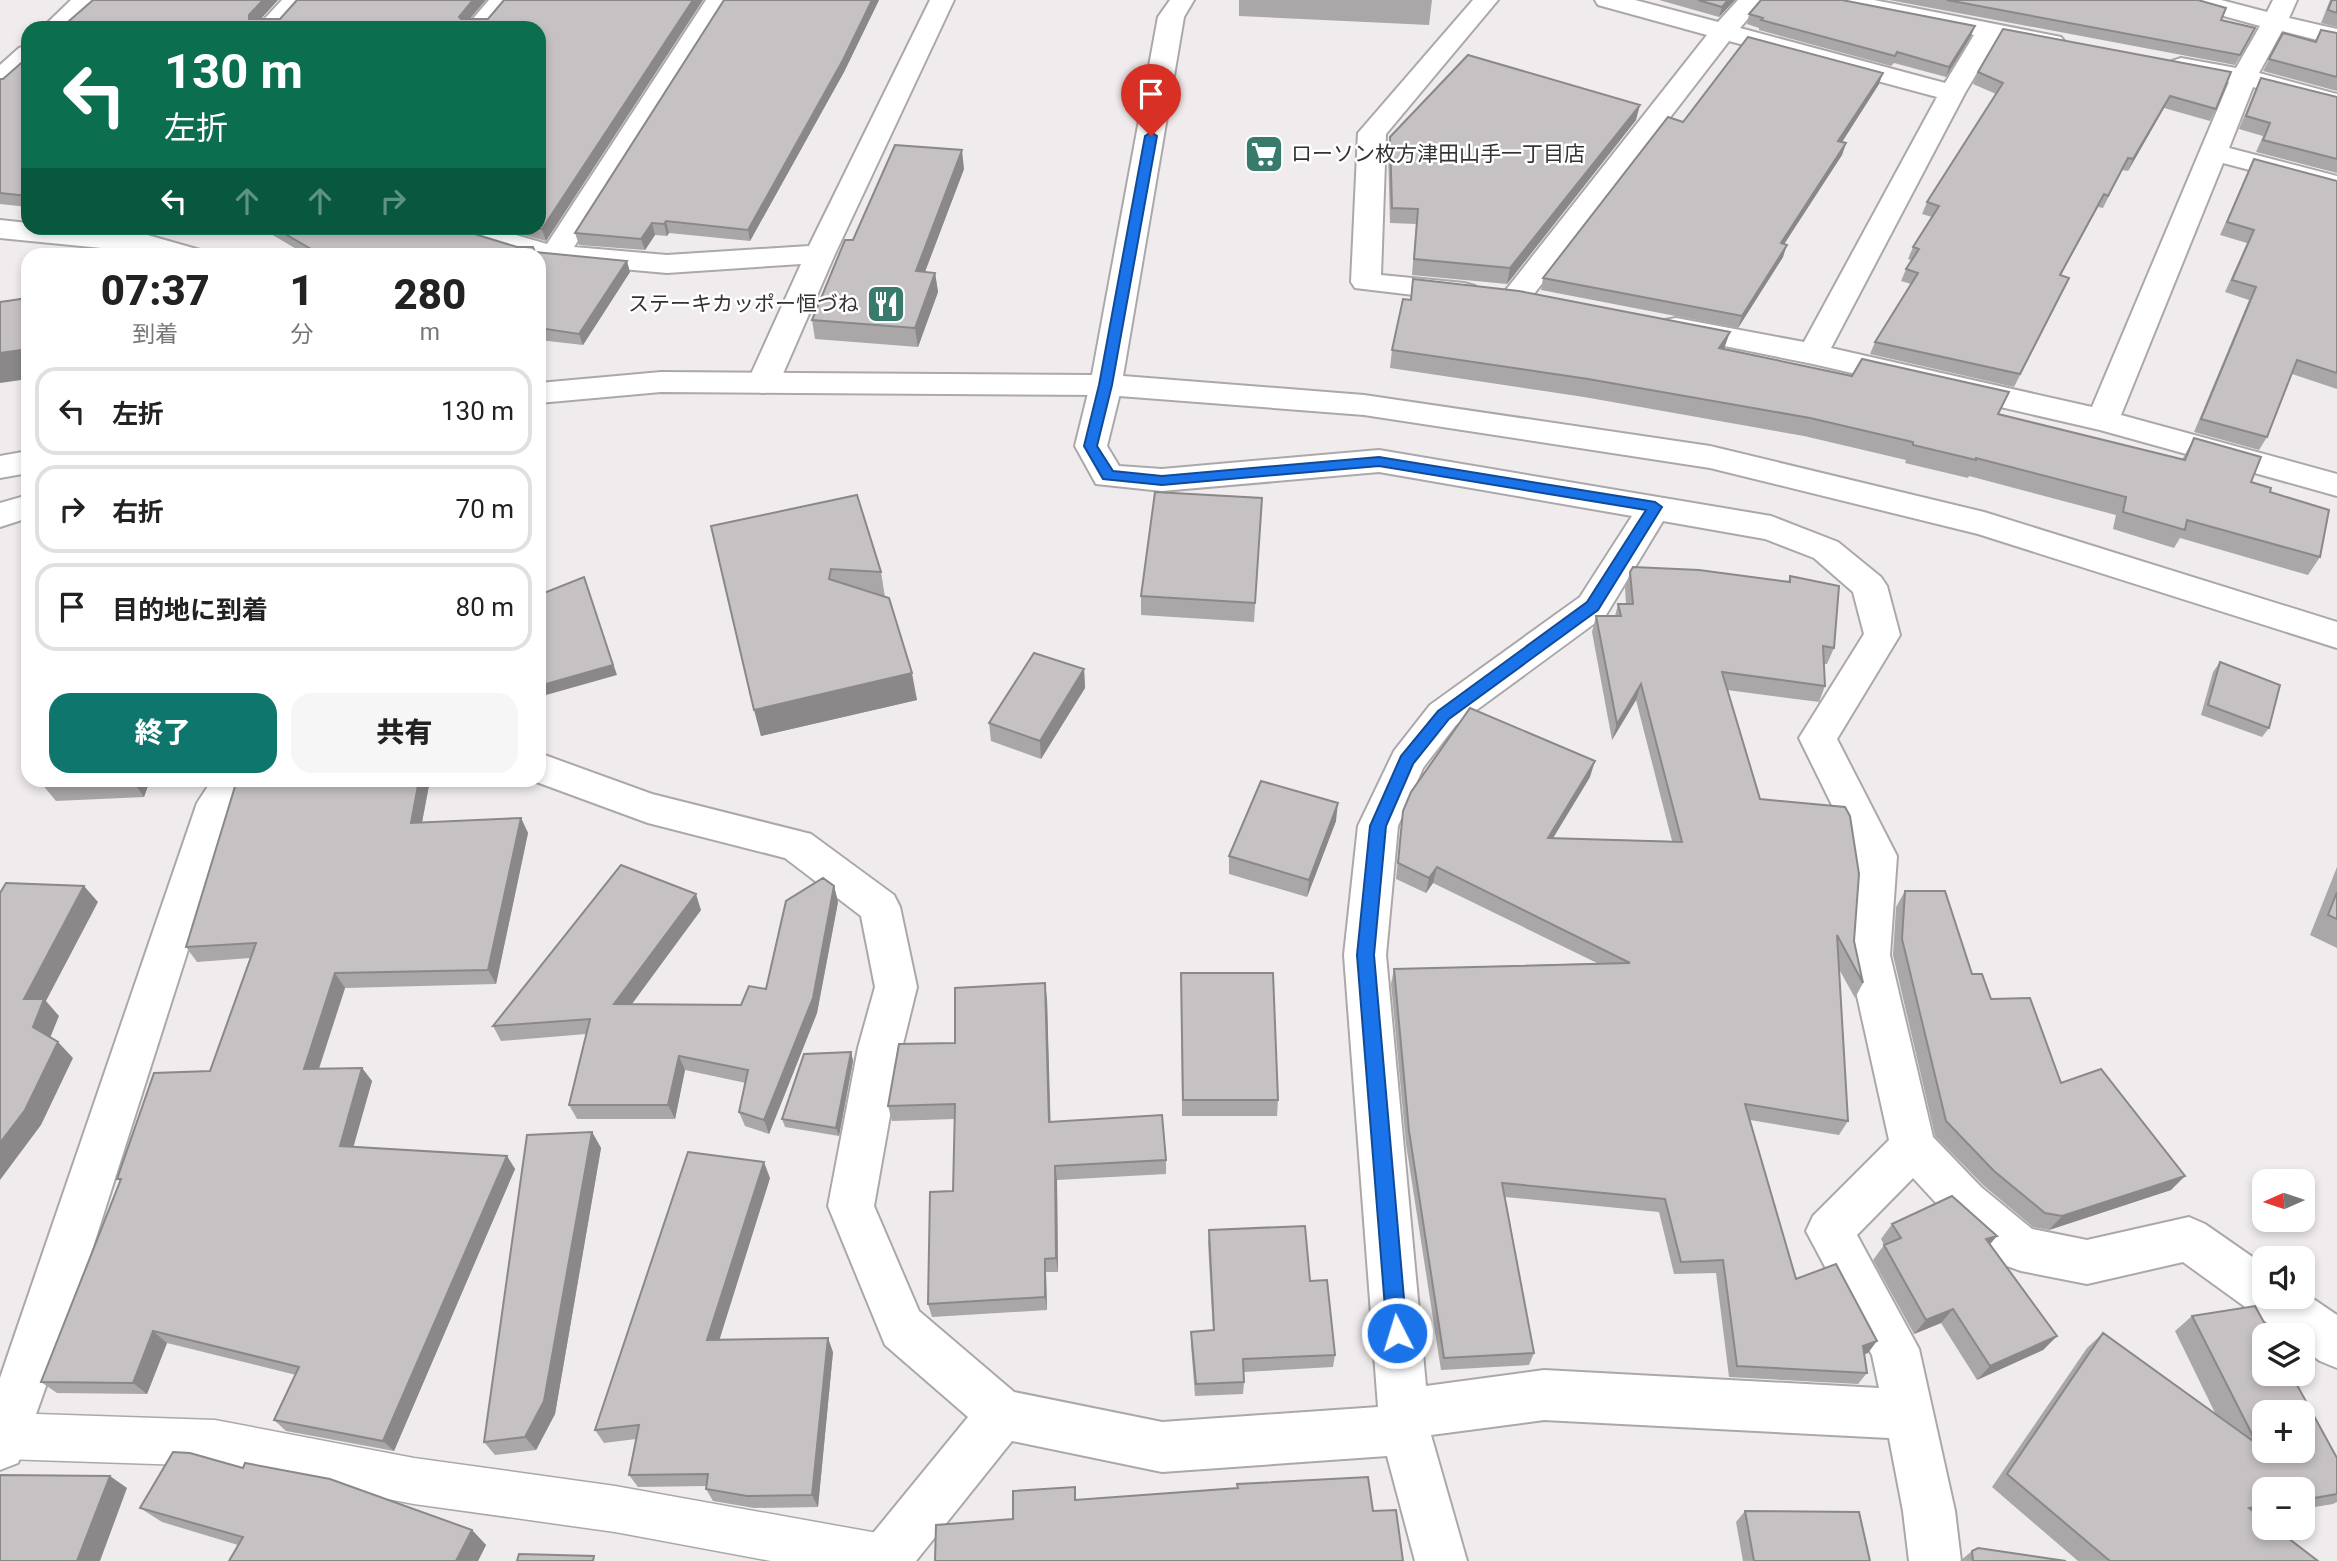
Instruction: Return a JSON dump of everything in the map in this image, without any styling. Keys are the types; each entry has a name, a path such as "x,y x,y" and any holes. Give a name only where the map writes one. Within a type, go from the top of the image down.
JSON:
{"street":[{"path":"63,21 86,0"},
{"path":"276,21 296,0"},
{"path":"484,21 502,0"},
{"path":"556,253 718,0"},
{"path":"763,383 820,254 942,0"},
{"path":"1182,0 1171,17 1106,385 1091,446 1108,476 1162,480 1379,461 1771,527 1826,550 1869,586 1882,635 1818,738 1877,856 1869,956 1913,1147 1965,1202 2021,1249 2087,1262 2189,1239 2252,1284"},
{"path":"1486,0 1372,133 1366,282 1530,300 1724,30 1752,0"},
{"path":"1607,0 1952,93"},
{"path":"1835,0 2070,46"},
{"path":"2193,0 2280,11 2337,37"},
{"path":"2103,420 2244,77 2280,11"},
{"path":"1813,354 1952,93 1989,31"},
{"path":"2150,60 2244,77 2337,102"},
{"path":"2214,152 2337,185"},
{"path":"0,229 21,231"},
{"path":"62,235 144,243 162,248"},
{"path":"485,235 528,248"},
{"path":"546,253 667,264 820,254"},
{"path":"1651,323 1813,354 2103,420 2337,485"},
{"path":"546,392 661,382 1106,385 1364,405 1710,457 1984,524 2337,635"},
{"path":"0,467 21,463"},
{"path":"1441,1561 1404,1422 1366,955 1378,826 1407,761 1443,715 1593,606 1655,507"},
{"path":"0,515 21,508"},
{"path":"546,771 648,807 797,845 880,907 896,987 880,1048 851,1206 902,1328 1002,1414 1162,1447 1404,1422 1544,1395 1908,1414"},
{"path":"1,1438 53,1300 216,803 229,787"},
{"path":"1913,1147 1829,1231 1895,1349 1929,1511 1935,1561"},
{"path":"2287,1309 2337,1345"},
{"path":"883,1559 1002,1414"}],"lane":[{"path":"1,1438 215,1443 414,1481 615,1509 883,1559"}],"building":[{"path":"93,0 263,0 249,15 249,19 280,19 297,0 473,0 459,17 488,19 504,0 693,0 546,223 546,21 69,21"},
{"path":"724,0 872,0 843,60 748,230 666,221 664,224 652,223 641,239 575,233"},
{"path":"1698,0 1728,0 1722,7"},
{"path":"1761,0 1842,0 1975,26 1949,67 1897,52 1895,56 1761,20 1763,18 1749,14"},
{"path":"1947,0 2198,0 2226,8 2221,20 2255,28 2240,55"},
{"path":"2332,0 2337,0 2337,13 2328,10"},
{"path":"2003,29 2231,72 2216,109 2170,96 2133,159 2128,158 2108,196 2104,194 2060,275 2069,278 2020,374 1875,342 1918,273 1906,269 1919,249 1913,247 1939,206 1927,202 2003,83 1978,72"},
{"path":"2321,30 2337,33 2337,77 2269,59 2283,33 2316,42"},
{"path":"1748,37 1883,73 1838,141 1846,143 1781,243 1787,245 1742,316 1543,278 1668,117 1683,122"},
{"path":"1468,55 1640,105 1510,268 1414,259 1418,209 1392,208 1390,137"},
{"path":"21,63 21,195 0,193 0,79"},
{"path":"2261,78 2337,97 2337,159 2263,140 2270,123 2246,116"},
{"path":"895,145 962,150 916,271 935,273 915,328 812,320 845,240 853,240"},
{"path":"2254,159 2337,181 2337,373 2297,360 2267,437 2201,419 2256,287 2232,280 2254,230 2227,222"},
{"path":"287,235 478,235 517,247 533,248 309,248"},
{"path":"546,253 627,261 579,334 546,329"},
{"path":"1413,279 1519,291 1730,332 1719,348 1852,376 1862,359 2009,392 1998,414 2185,460 2194,438 2261,457 2251,482 2271,488 2270,492 2329,510 2320,557 2187,520 2185,530 2123,512 2126,497 1810,418 1588,379 1392,350 1403,299 1411,300"},
{"path":"21,299 21,350 0,353 0,302"},
{"path":"1155,492 1262,498 1255,603 1141,596"},
{"path":"857,495 881,572 831,569 829,579 889,598 912,673 754,710 711,526"},
{"path":"1633,567 1699,570 1790,582 1790,576 1839,586 1834,648 1823,646 1825,686 1722,672 1760,799 1845,807 1850,816 1859,874 1854,941 1863,983 1837,935 1848,1121 1745,1104 1796,1279 1836,1264 1877,1341 1863,1346 1867,1373 1737,1366 1723,1260 1681,1262 1665,1199 1502,1183 1534,1353 1444,1358 1409,1131 1394,969 1630,963 1437,867 1429,878 1398,863 1403,811 1411,792 1470,708 1595,761 1548,838 1682,842 1641,684 1617,724 1596,616 1621,616 1618,604 1633,604 1630,572"},
{"path":"584,577 613,665 546,684 546,592"},
{"path":"1034,653 1084,669 1040,741 989,723"},
{"path":"2220,662 2280,685 2269,728 2208,705"},
{"path":"1261,781 1338,803 1309,880 1229,856"},
{"path":"235,787 418,787 411,823 521,818 488,970 335,973 304,1069 362,1068 340,1146 507,1156 383,1441 274,1420 299,1367 153,1331 133,1383 41,1382 121,1179 117,1179 154,1073 210,1071 256,943 186,947"},
{"path":"621,865 696,894 614,1004 741,1005 749,986 766,989 786,901 823,878 834,886 813,998 764,1120 739,1112 748,1070 679,1056 668,1105 569,1105 590,1019 493,1026"},
{"path":"6,883 84,886 24,999 44,999 33,1027 58,1042 25,1110 0,1143 0,893"},
{"path":"1905,891 1945,891 1972,974 1982,974 1991,999 2030,998 2061,1083 2101,1069 2185,1176 2062,1216 2045,1213 1994,1171 1946,1121 1902,939"},
{"path":"2337,892 2337,919 2328,915"},
{"path":"1181,973 1273,973 1278,1100 1183,1100"},
{"path":"1045,983 1049,1122 1162,1115 1166,1160 1055,1166 1056,1258 1045,1259 1045,1297 928,1304 930,1192 953,1191 955,1104 888,1106 899,1044 955,1043 955,988"},
{"path":"851,1052 836,1128 782,1119 804,1054"},
{"path":"592,1132 544,1401 525,1437 484,1442 527,1135"},
{"path":"688,1152 764,1162 707,1340 828,1338 812,1495 747,1496 706,1489 708,1474 629,1475 639,1425 595,1430"},
{"path":"1952,1196 1997,1236 1986,1239 2057,1336 1990,1366 1953,1309 1926,1320 1884,1245 1901,1238 1892,1224"},
{"path":"1305,1226 1310,1281 1327,1280 1335,1355 1243,1359 1244,1382 1196,1384 1191,1332 1214,1330 1209,1230"},
{"path":"2252,1306 2252,1309 2257,1309 2264,1323 2252,1323 2252,1386 2298,1386 2305,1400 2252,1400 2252,1434 2192,1316"},
{"path":"2103,1333 2252,1440 2252,1463 2315,1463 2315,1418 2337,1458 2337,1494 2315,1498 2315,1477 2252,1477 2252,1507 2249,1508 2252,1510 2252,1540 2291,1540 2318,1561 2110,1561 2007,1474"},
{"path":"173,1452 190,1453 243,1468 245,1463 330,1479 472,1530 456,1561 229,1561 243,1537 140,1508"},
{"path":"0,1475 110,1476 77,1561 0,1561"},
{"path":"1368,1477 1373,1511 1396,1510 1403,1561 935,1561 936,1525 1013,1519 1013,1491 1075,1487 1075,1500 1238,1488 1237,1484"},
{"path":"1745,1511 1859,1512 1870,1561 1754,1561"},
{"path":"1978,1548 2066,1561 1973,1561 1972,1551"},
{"path":"519,1554 594,1556 593,1561 517,1561"}],"place":[{"name":"ローソン枚方津田山手一丁目店","path":"1264,154"},
{"name":"ステーキカッポー恒づね","path":"886,304"}],"route":[{"path":"1151,136 1106,385 1091,446 1108,476 1162,480 1379,461 1655,507 1593,606 1443,715 1407,761 1378,826 1366,955 1397,1333"}]}
